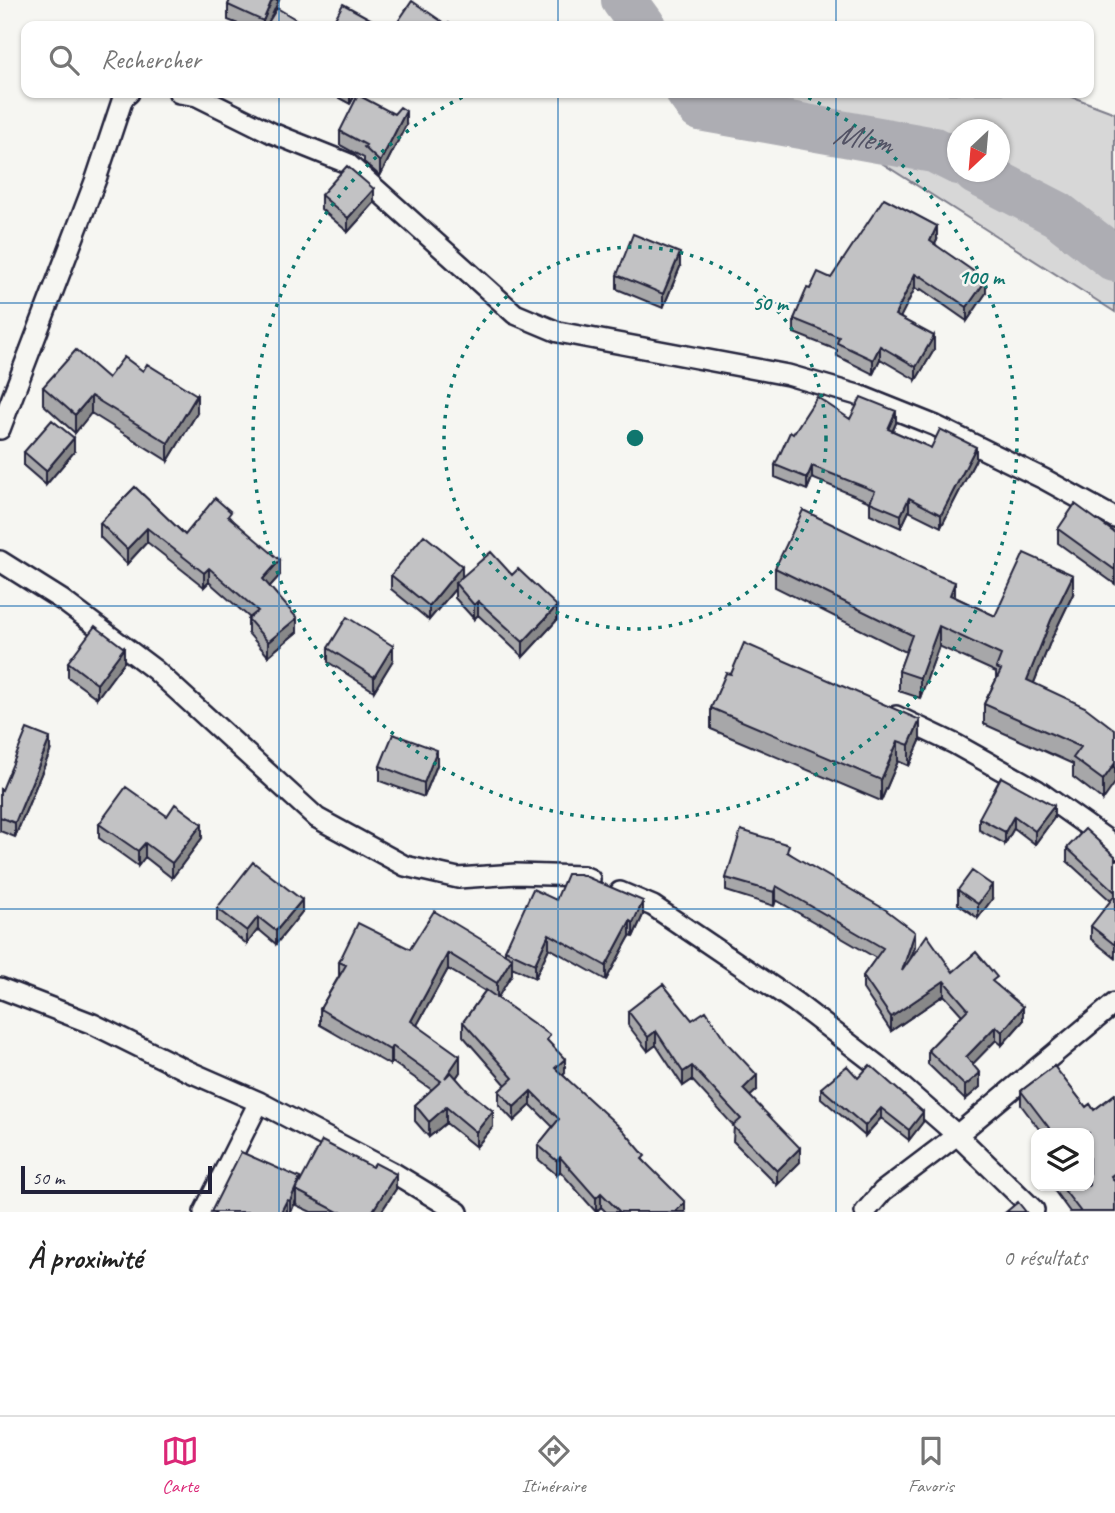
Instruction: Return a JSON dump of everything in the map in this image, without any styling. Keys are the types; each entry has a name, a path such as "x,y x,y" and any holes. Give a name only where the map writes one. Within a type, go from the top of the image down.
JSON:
{"street":[{"path":"0,429 87,204 123,98"},
{"path":"201,98 272,133 347,163 515,314 558,332 788,375 861,396 936,426 1115,517"},
{"path":"0,561 62,600 155,670 317,818 405,866 458,878 516,874 583,876 653,906 795,1002 877,1065 957,1135 1034,1210"},
{"path":"880,708 955,744 1037,790 1106,839 1115,849"},
{"path":"0,988 93,1024 188,1071 259,1102 394,1173 458,1212"},
{"path":"865,1212 883,1191 957,1135 1115,1003"},
{"path":"204,1212 259,1102"}],"shaded area":[{"path":"780,98 1075,98 1115,113 1115,312"}],"building":[{"path":"230,0 272,0 263,21 228,5"},
{"path":"412,1 441,21 398,21"},
{"path":"343,4 374,21 334,21"},
{"path":"277,8 299,21 269,21"},
{"path":"356,98 364,98 394,114 400,107 406,111 380,162 364,147 366,145 340,131"},
{"path":"347,166 374,189 348,218 321,195"},
{"path":"884,198 937,226 930,241 986,280 967,307 915,274 895,315 934,336 916,367 880,346 873,360 837,343 839,337 794,319 807,288 810,289 818,272 831,278"},
{"path":"633,234 680,253 663,294 617,275"},
{"path":"76,350 108,378 124,357 143,371 147,364 197,395 168,443 91,396 75,415 43,387"},
{"path":"817,397 850,419 861,397 896,411 888,429 931,448 940,429 976,447 941,515 909,498 901,515 870,502 875,491 812,466 807,478 775,465 790,432 793,434"},
{"path":"52,420 74,438 46,471 24,452"},
{"path":"135,487 185,535 215,498 231,512 228,516 280,560 263,579 297,618 268,642 248,619 258,611 209,568 204,573 147,528 127,549 100,523"},
{"path":"1075,504 1115,533 1115,570 1058,529"},
{"path":"803,510 955,582 950,595 995,616 1024,553 1073,575 1027,680 1085,707 1115,730 1115,763 1103,780 1073,758 1081,747 984,704 1001,670 996,668 1001,655 939,626 920,678 899,671 912,635 775,568"},
{"path":"424,535 462,566 429,606 391,575"},
{"path":"491,552 512,575 518,569 557,606 523,642 478,601 474,605 455,583"},
{"path":"347,617 393,646 374,677 328,648"},
{"path":"95,626 124,648 97,684 68,662"},
{"path":"744,643 920,720 909,745 898,741 881,780 711,708 726,673 731,674"},
{"path":"27,729 50,738 15,823 0,817 0,789 2,790"},
{"path":"393,734 437,750 424,783 380,766"},
{"path":"1001,777 1054,806 1035,831 1014,816 1005,832 979,818"},
{"path":"126,787 167,816 175,804 202,824 172,863 145,843 138,851 99,824"},
{"path":"1085,829 1115,856 1115,892 1067,848"},
{"path":"741,830 789,845 787,852 886,910 915,932 902,971 927,935 953,972 976,952 997,977 992,981 1023,1007 1002,1032 996,1026 966,1057 980,1073 965,1086 928,1050 968,1009 944,981 891,1017 863,976 883,948 776,886 774,892 726,878"},
{"path":"253,862 302,900 276,931 258,917 247,931 217,908"},
{"path":"972,871 992,885 978,904 958,890"},
{"path":"567,874 580,874 643,901 633,923 630,921 606,966 549,934 535,964 505,950 533,889 556,900"},
{"path":"1115,895 1115,945 1091,926"},
{"path":"434,911 512,958 497,983 448,953 411,1021 460,1056 445,1078 451,1072 466,1089 493,1111 476,1132 446,1107 429,1122 415,1105 441,1081 392,1046 390,1050 320,1009 346,965 339,962 358,923 410,949"},
{"path":"663,984 692,1020 706,1011 727,1043 757,1075 743,1089 800,1148 777,1171 733,1126 741,1119 692,1066 683,1072 656,1031 648,1037 628,1011"},
{"path":"486,990 550,1035 547,1040 565,1059 555,1068 624,1131 645,1156 642,1159 685,1202 675,1212 620,1212 601,1193 596,1198 560,1157 557,1161 538,1145 559,1119 531,1091 514,1107 499,1091 513,1078 463,1022"},
{"path":"870,1065 923,1112 909,1130 881,1108 865,1126 821,1088 847,1066 858,1078"},
{"path":"1054,1066 1086,1107 1090,1104 1094,1110 1115,1094 1115,1173 1111,1176 1115,1182 1115,1212 1081,1212 1065,1191 1094,1191 1094,1128 1049,1128 1021,1091"},
{"path":"322,1141 372,1167 375,1163 396,1174 372,1212 338,1212 296,1190"},
{"path":"241,1152 300,1178 290,1201 287,1200 281,1212 211,1212"},
{"path":"1018,1202 1026,1212 1006,1212"}],"waterway":[{"name":"Mlem","path":"624,0 639,21"},
{"name":"Mlem","path":"693,98 700,108 934,150 947,156"},
{"name":"Mlem","path":"995,182 1057,214 1115,259"}]}
